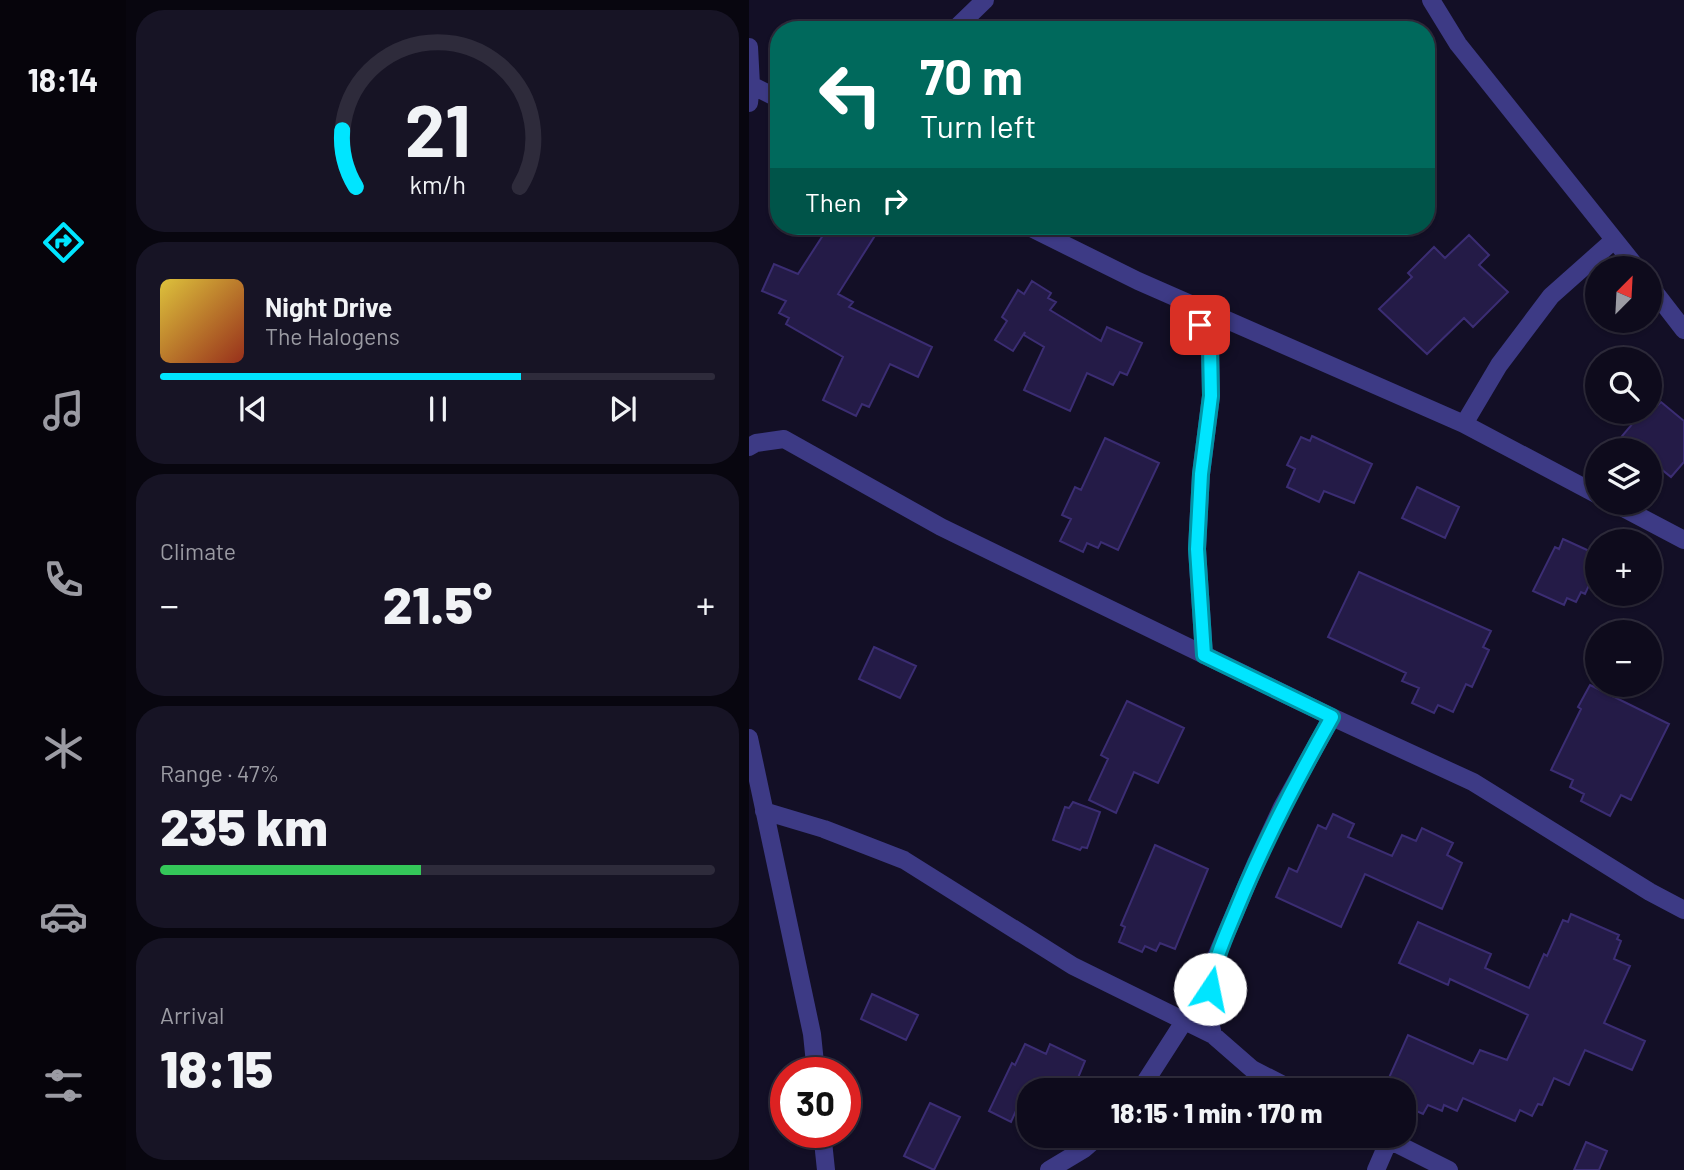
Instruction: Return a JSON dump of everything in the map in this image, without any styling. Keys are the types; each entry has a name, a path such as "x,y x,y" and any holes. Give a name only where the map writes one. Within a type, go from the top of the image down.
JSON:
{"street":[{"path":"963,21 985,0"},
{"path":"1431,0 1458,44 1628,256"},
{"path":"749,47 750,94 770,97"},
{"path":"1045,235 1138,281 1464,424 1585,488"},
{"path":"1464,424 1499,365 1551,296 1615,240"},
{"path":"1663,303 1684,330"},
{"path":"1190,304 1210,346 1211,396 1201,474 1197,549 1204,655"},
{"path":"749,447 756,443 784,439 941,527 1332,717 1473,782 1650,892 1684,910"},
{"path":"1637,515 1684,540"},
{"path":"1213,1035 1208,1013 1213,964 1271,830 1332,717"},
{"path":"749,738 812,1034 814,1057"},
{"path":"764,811 824,829 904,860 1073,966 1213,1035 1252,1069 1270,1078"},
{"path":"1148,1078 1185,1020"},
{"path":"824,1148 826,1170"},
{"path":"1049,1170 1085,1148"},
{"path":"1376,1170 1382,1148"},
{"path":"1405,1148 1449,1170"}],"building":[{"path":"823,235 875,235 838,294 853,302 849,307 932,347 918,377 890,364 869,407 862,404 856,416 823,400 843,357 786,324 789,318 779,313 786,301 762,291 774,264 798,274"},
{"path":"1469,235 1489,255 1479,265 1508,292 1473,327 1464,318 1427,354 1379,309 1412,277 1408,273 1434,247 1445,258"},
{"path":"1032,281 1051,293 1048,298 1056,302 1050,310 1101,341 1107,327 1142,343 1127,375 1120,372 1113,385 1087,373 1070,411 1024,390 1044,347 1024,335 1025,332 1013,351 995,340 1007,321 1002,317 1018,290 1024,294"},
{"path":"1662,403 1684,421 1684,462 1671,477 1662,470 1662,438 1622,436 1632,424 1662,424"},
{"path":"1312,436 1372,464 1354,503 1324,491 1319,502 1287,487 1295,469 1287,465 1301,437 1310,441"},
{"path":"1105,438 1159,463 1118,550 1101,542 1098,548 1087,543 1083,552 1060,541 1071,519 1062,515 1075,487 1081,490"},
{"path":"1417,487 1459,507 1445,538 1402,518"},
{"path":"1563,539 1585,549 1585,594 1581,592 1576,602 1567,598 1564,605 1533,591 1555,547 1559,549"},
{"path":"1359,572 1491,631 1483,647 1489,650 1472,687 1466,684 1453,712 1438,705 1434,713 1412,703 1419,688 1402,681 1406,673 1328,637"},
{"path":"874,647 916,666 900,698 859,679"},
{"path":"1585,694 1585,697 1614,697 1669,724 1631,800 1621,795 1610,816 1581,801 1584,794 1570,787 1573,780 1551,770 1581,709 1578,707"},
{"path":"1127,701 1184,728 1158,783 1134,772 1116,813 1089,800 1108,759 1101,755"},
{"path":"1073,802 1100,812 1087,848 1082,847 1080,850 1053,840 1065,807 1069,808"},
{"path":"1333,814 1354,824 1348,837 1392,856 1402,835 1416,841 1422,828 1453,843 1447,855 1462,863 1442,909 1365,874 1341,927 1276,897 1289,868 1297,872 1318,825 1326,829"},
{"path":"1155,845 1208,869 1175,949 1160,943 1156,951 1145,946 1142,952 1119,942 1125,927 1121,925"},
{"path":"1571,914 1619,935 1617,939 1621,941 1614,959 1630,966 1604,1023 1645,1041 1632,1070 1585,1050 1569,1085 1554,1078 1542,1105 1538,1104 1532,1116 1520,1110 1515,1121 1463,1098 1457,1111 1444,1105 1442,1111 1428,1105 1423,1114 1416,1111 1416,1078 1389,1078 1408,1035 1473,1064 1480,1050 1507,1060 1528,1015 1450,979 1448,985 1399,963 1418,922 1491,954 1485,968 1529,988 1563,920 1568,922"},
{"path":"872,994 918,1015 906,1040 861,1019"},
{"path":"1025,1044 1046,1054 1050,1044 1085,1061 1078,1078 1017,1078 1017,1108 1011,1122 989,1111 1012,1063 1015,1065"},
{"path":"930,1103 960,1117 934,1170 904,1156"},
{"path":"1586,1142 1607,1151 1599,1170 1574,1170"}],"route":[{"path":"1200,325 1210,346 1211,396 1201,474 1197,549 1204,655 1332,717 1282,807 1256,863 1213,964 1210,989"}]}
